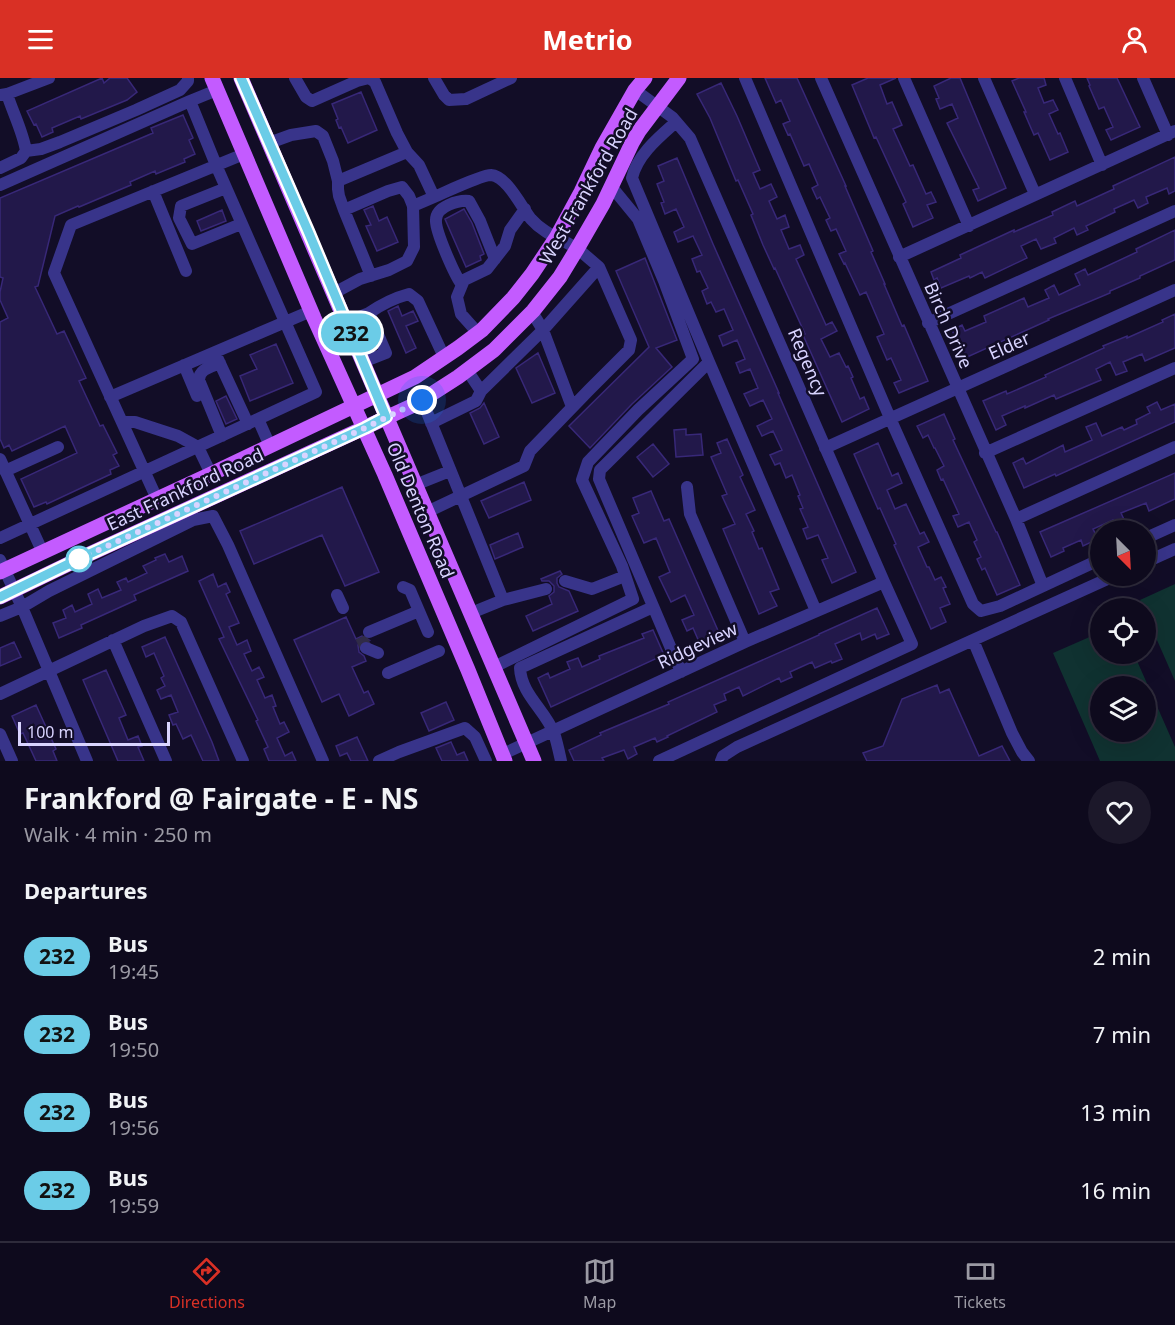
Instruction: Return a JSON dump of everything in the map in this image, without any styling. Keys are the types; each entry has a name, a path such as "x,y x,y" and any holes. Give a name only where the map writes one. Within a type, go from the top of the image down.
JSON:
{"main road":[{"name":"Old Denton Road","path":"241,78 534,761"},
{"name":"West Frankford Road","path":"376,395 415,376 478,333 519,290 556,238 602,148 635,90 645,78"},
{"name":"West Frankford Road","path":"386,417 422,400 467,370 494,350 532,312 560,277 577,249 603,204 632,143 679,78"},
{"name":"Old Denton Road","path":"214,84 311,311 365,428 504,758"},
{"path":"244,154 269,143"},
{"name":"East Frankford Road","path":"2,567 43,553 376,395"},
{"name":"East Frankford Road","path":"7,593 386,417"},
{"path":"211,474 219,494"},
{"path":"448,624 471,613"}],"street":[{"path":"27,151 12,110 3,94 49,78"},
{"path":"0,168 21,158 27,151 42,149 60,142 180,90 188,78"},
{"path":"295,78 306,97 312,101 357,81 369,78 375,82 398,133 408,152 419,165 434,197"},
{"path":"434,78 449,100 466,99 511,78"},
{"path":"745,78 890,418 973,604 981,610 1000,606 1090,564"},
{"name":"Birch Drive","path":"820,78 1016,519 1043,586"},
{"path":"904,78 969,226"},
{"path":"984,78 1035,194"},
{"path":"1065,78 1102,165"},
{"path":"899,257 1171,133 1143,78"},
{"path":"0,185 190,101 214,84"},
{"name":"Regency","path":"635,90 672,117 690,138 912,644 659,761"},
{"path":"0,538 316,392 190,101"},
{"path":"676,122 640,159 632,178 816,611"},
{"path":"269,143 291,135 316,131 323,136 333,162 344,210 371,276"},
{"path":"338,181 408,152"},
{"path":"157,500 54,273 70,225 244,154"},
{"path":"414,206 477,179 490,175 498,178 508,187 531,219 542,230 577,249 599,267 631,340 629,350 530,451 524,466 427,512"},
{"path":"494,667 633,599 582,480 588,462 638,410 693,359 638,219 611,186"},
{"path":"334,293 360,279 407,261 414,247 414,206 402,187 344,210"},
{"path":"226,188 181,206 179,218 192,244 242,224"},
{"path":"153,191 186,271"},
{"path":"462,285 440,237 435,221 437,213 461,200 469,201 480,221 495,259"},
{"path":"478,333 461,314 457,297 464,280 487,269 506,246 510,230 525,209"},
{"path":"928,323 1175,211"},
{"path":"431,423 476,401 481,391 543,330 599,267"},
{"name":"Elder","path":"825,448 1175,290"},
{"path":"346,322 369,313 391,300 409,294 418,301 444,357"},
{"path":"219,437 199,376 201,372 217,358 284,322 311,311"},
{"path":"532,312 543,330 572,407"},
{"path":"363,362 386,352 369,313"},
{"path":"110,397 184,365 217,358"},
{"path":"217,358 253,422 270,446"},
{"path":"681,672 599,479 600,470 709,362"},
{"path":"184,365 219,437"},
{"path":"986,453 1175,368"},
{"path":"467,370 481,391"},
{"path":"422,400 503,600"},
{"path":"122,422 135,422 178,436 198,447 211,474"},
{"path":"5,471 58,447"},
{"path":"1016,519 1175,447"},
{"path":"0,459 43,553"},
{"path":"415,485 450,471"},
{"path":"687,487 690,514 745,642"},
{"path":"0,616 194,520 213,516 228,545 323,761"},
{"path":"1156,534 1175,525"},
{"path":"1156,558 1175,549"},
{"path":"2,567 7,593 22,607 87,761"},
{"path":"565,581 592,589 625,576"},
{"name":"Ridgeview","path":"504,758 526,743 745,642 884,582"},
{"path":"721,761 723,756 737,747 1092,586"},
{"path":"402,587 410,590 428,632"},
{"path":"471,613 503,600 546,589"},
{"path":"337,595 343,608"},
{"path":"561,761 553,731 526,690 520,676 520,668 653,607"},
{"path":"378,653 366,636 419,611"},
{"path":"0,694 113,640 172,616 181,622 243,761"},
{"path":"113,640 166,761"},
{"path":"973,640 1012,733 1029,761"},
{"path":"388,673 439,651"},
{"path":"379,761 401,756 465,728 475,737 486,761"},
{"path":"0,734 12,761"}],"green space":[{"path":"1175,584 1175,681 1156,638 1156,598 1144,598"},
{"path":"1090,637 1090,664 1138,664 1144,676 1090,676 1090,738 1053,653"},
{"path":"1156,704 1175,747 1175,761 1100,761 1092,742 1156,742"}],"building":[{"path":"102,78 104,83 110,78 127,78 137,92 127,100 52,128 53,132 42,137 27,111"},
{"path":"765,78 797,78 846,186 884,284 928,381 899,393 894,383 901,380 891,358 887,360 877,337 884,334 866,292 860,295 839,254 846,251 836,229 831,231 826,220 830,218 820,197 817,199 812,188 818,185 809,164 804,166 783,124 790,121 781,100 776,103"},
{"path":"868,78 896,78 880,85 887,104 892,102 902,125 893,129 926,194 931,192 936,202 927,205 933,218 913,227 903,204 906,202 876,137 874,138 852,85"},
{"path":"951,78 960,78 1006,188 978,201 973,190 979,188 947,123 958,118 952,104 940,109 936,99 939,98 934,86"},
{"path":"1019,78 1044,78 1046,85 1038,88 1044,103 1053,100 1058,110 1049,114 1068,152 1050,160 1038,133 1034,135 1012,81"},
{"path":"1087,78 1117,78 1140,127 1111,140 1106,130 1113,127 1104,107 1099,109"},
{"path":"721,83 760,170 753,173 760,189 771,184 777,197 769,201 777,219 785,215 789,227 781,230 789,249 800,245 804,255 796,259 826,325 832,322 837,331 821,339 830,357 839,353 846,367 848,366 860,399 864,397 869,409 842,422 803,335 805,334 763,245 738,180 736,181 710,118 697,94"},
{"path":"361,92 377,130 348,143 341,127 339,128 332,104"},
{"path":"183,115 193,138 189,140 195,154 184,159 185,162 156,174 155,171 130,182 131,185 55,216 38,286 35,287 57,334 64,331 86,378 79,381 100,426 103,425 117,453 113,455 119,466 110,470 111,474 47,504 46,502 34,507 21,479 77,453 65,426 12,451 9,445 4,448 0,439 0,322 8,318 0,300 3,278 0,277 0,198 153,133 151,128"},
{"path":"1175,157 1175,191 1169,194 1167,188 1146,197 1148,203 1138,208 1134,200 1086,226 1088,230 1077,235 1074,228 1054,238 1056,243 1041,249 1036,239 1021,246 1027,258 985,278 982,272 941,288 937,278 934,280 931,272 961,258 960,255 1053,215 1052,212 1075,201 1077,206"},
{"path":"677,158 856,572 832,583 822,560 828,558 818,535 807,539 803,529 808,527 800,509 803,508 798,496 800,495 792,475 786,478 780,463 775,465 770,455 782,450 773,431 762,436 757,426 772,419 763,400 750,406 744,394 758,388 750,369 740,373 736,363 745,359 737,340 723,346 719,336 733,330 724,309 716,312 711,302 707,304 702,291 708,288 700,271 697,272 692,259 702,255 693,236 678,242 674,232 684,227 676,209 665,214 661,203 664,202 657,184 664,181 658,166"},
{"path":"373,206 379,221 387,217 398,242 377,251 366,226 371,225 364,210"},
{"path":"464,209 484,254 480,256 481,260 466,267 445,219"},
{"path":"222,210 226,221 201,231 197,221"},
{"path":"1175,230 1175,260 1110,293 965,358 952,330 962,325 965,331 986,322 984,316 1024,298 1028,307 1049,298 1045,290 1054,285 1059,295 1080,285 1075,274 1085,269 1088,275 1137,252 1136,249"},
{"path":"645,258 677,340 656,348 672,367 590,448 569,426 649,347 616,271"},
{"path":"398,306 402,316 413,311 418,321 406,326 416,348 406,353 388,311"},
{"path":"1175,314 1175,348 1145,361 1142,354 1123,362 1127,371 1116,375 1110,362 1096,369 1101,380 1056,399 1054,395 1002,416 1006,425 996,430 983,401 1006,391 1007,394 1046,377 1045,375 1104,348 1103,346 1163,322 1162,320"},
{"path":"276,344 293,383 250,401 240,376 257,369 250,355"},
{"path":"538,353 555,393 532,403 516,368"},
{"path":"226,396 237,419 226,424 216,401"},
{"path":"1157,402 1161,410 1175,404 1175,422 1056,476 1055,474 1024,488 1013,463 1023,458 1026,464 1063,445 1065,452 1092,440 1086,427 1096,423 1102,436 1122,427 1124,430 1137,424 1136,420 1150,413 1147,407"},
{"path":"484,403 499,437 484,444 470,413"},
{"path":"944,414 955,439 953,440 1020,585 997,595 985,568 982,570 977,559 981,557 969,522 958,527 953,516 959,514 937,470 944,466 928,435 923,438 917,426"},
{"path":"686,429 686,435 701,434 703,455 676,457 674,430"},
{"path":"727,439 743,475 740,477 755,510 746,514 754,531 752,532 759,549 762,548 779,589 770,592 777,606 759,614 723,529 735,524 722,496 727,494 711,457 721,453 717,443"},
{"path":"878,443 892,476 898,473 902,483 887,490 895,509 906,504 920,534 924,532 929,542 918,547 927,567 935,580 941,577 946,587 943,588 950,604 940,608 946,622 931,629 894,545 896,544 854,454"},
{"path":"653,444 669,464 653,477 637,457"},
{"path":"1175,473 1175,499 1149,511 1146,503 1121,513 1124,520 1090,520 1090,543 1083,546 1081,540 1063,548 1064,551 1051,557 1040,532"},
{"path":"524,482 531,500 489,518 481,501"},
{"path":"342,487 379,572 345,586 322,535 254,564 240,531"},
{"path":"651,491 664,521 669,519 720,635 700,644 693,628 687,631 682,620 694,615 685,595 671,602 659,577 670,572 656,538 644,543 632,516 639,513 633,498"},
{"path":"518,533 523,547 495,559 490,545"},
{"path":"165,554 169,562 182,556 188,571 134,595 136,600 81,625 82,628 59,638 53,623 66,618 63,610 72,605 75,612 92,604 88,594 98,589 102,598 121,590 117,582 126,578 128,582 147,573 143,566"},
{"path":"560,571 562,574 557,578 557,583 559,587 569,591 578,611 533,631 526,616 552,604 549,596 554,592 554,586 549,581 541,579"},
{"path":"213,574 218,587 226,583 230,592 226,594 239,623 229,627 237,645 247,640 251,651 244,654 252,671 259,667 264,677 257,680 265,698 272,695 276,706 273,707 280,724 284,722 289,732 277,738 285,756 292,752 296,761 269,761 264,749 268,747 256,721 258,720 219,639 224,637 199,581"},
{"path":"877,608 889,634 877,639 875,634 862,640 860,633 835,644 842,659 815,668 812,662 790,672 792,677 781,682 779,678 743,696 739,687 724,694 726,700 714,705 717,712 657,742 655,738 634,747 637,754 628,759 624,750 602,758 604,761 574,761 569,750 601,735 600,733 669,704 668,702"},
{"path":"346,617 356,639 362,636 369,640 362,641 358,645 359,652 366,661 352,667 364,693 368,691 374,704 349,716 339,694 322,702 294,640"},
{"path":"653,630 664,655 551,707 538,678 548,673 550,678 570,669 567,662 578,658 582,667 600,659 599,656 644,638 642,634"},
{"path":"165,637 219,761 203,761 191,735 183,739 169,715 178,712 171,695 161,699 157,690 165,686 161,678 164,676 154,653 146,657 142,647"},
{"path":"14,642 21,657 0,666 0,648"},
{"path":"106,670 126,715 119,718 128,740 138,736 142,746 138,747 144,761 118,761 83,680"},
{"path":"937,685 940,693 949,689 979,756 1002,746 1010,761 867,761 863,753 883,746 902,699"},
{"path":"446,702 454,720 429,731 421,713"},
{"path":"36,705 56,749 53,751 57,761 36,761 12,716"},
{"path":"357,737 368,761 351,761 347,753 340,756 336,746"},
{"path":"451,742 457,755 464,752 468,761 442,761 436,748"}],"tunnel":[{"path":"361,637 366,648"}],"bus line":[{"name":"232","path":"0,597 386,417 241,78"}],"route":[{"path":"79,559 422,400"}]}
